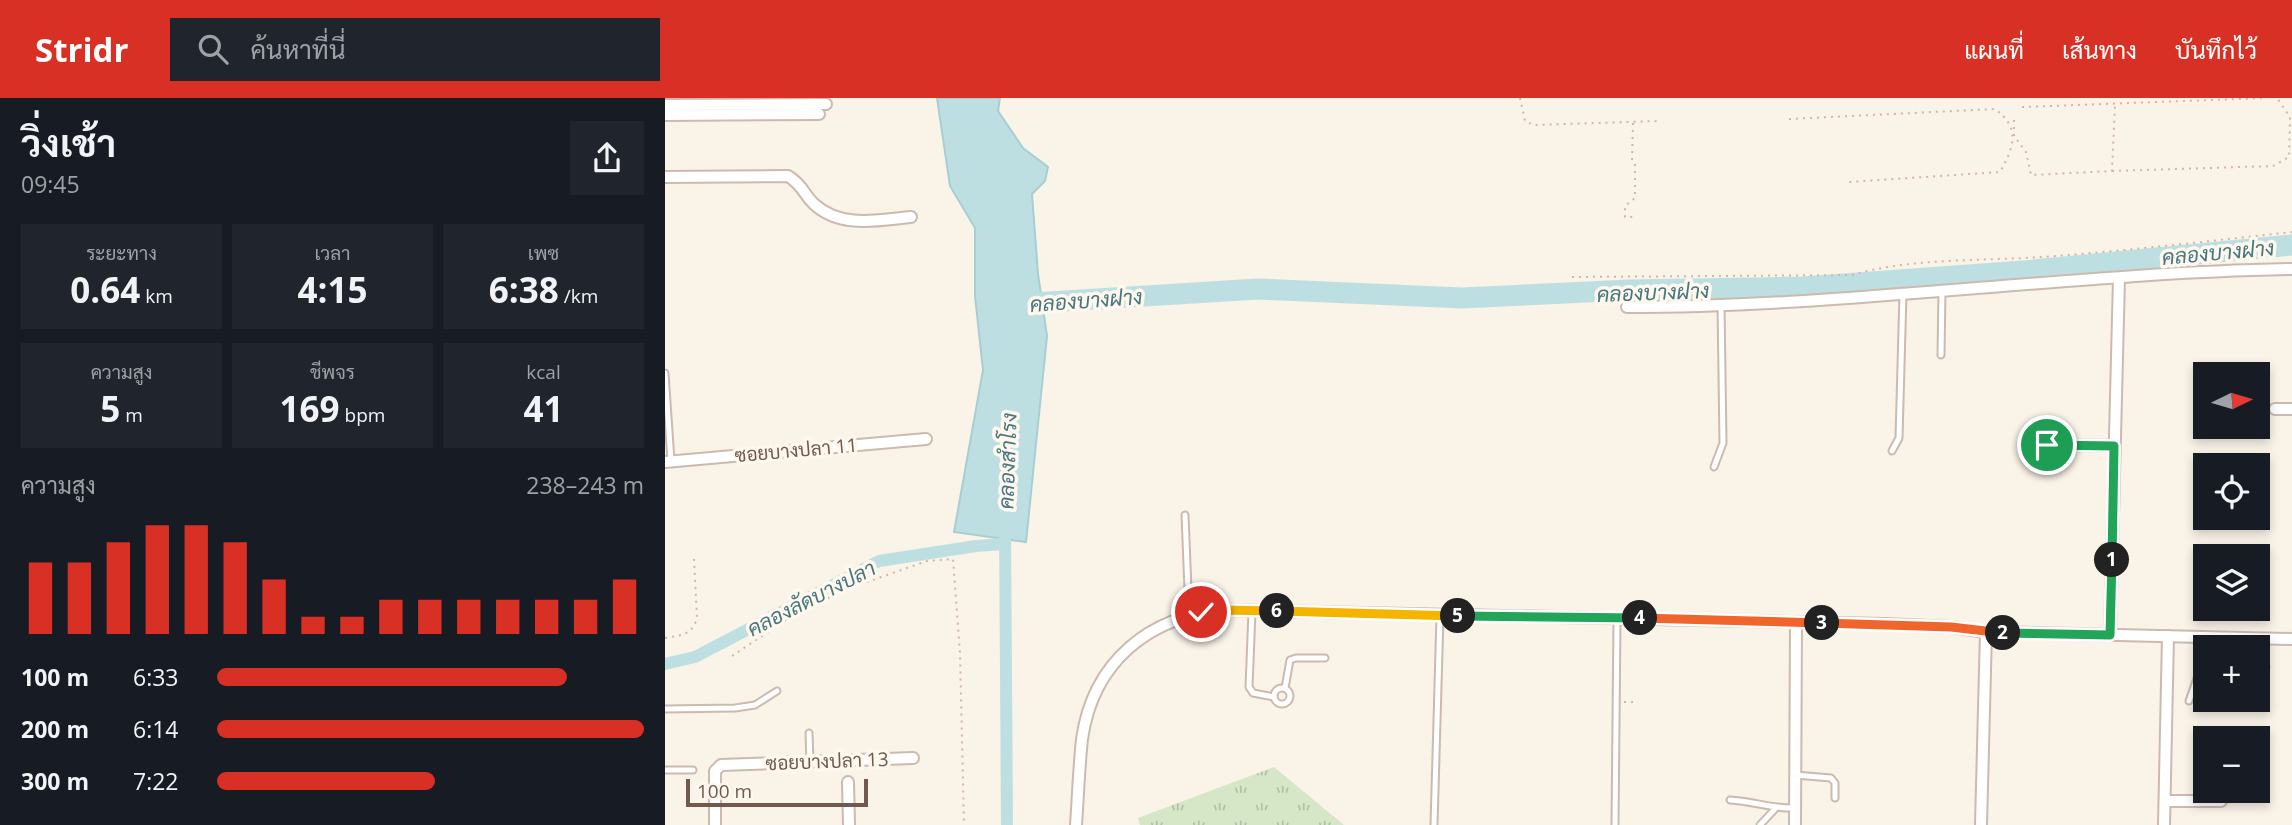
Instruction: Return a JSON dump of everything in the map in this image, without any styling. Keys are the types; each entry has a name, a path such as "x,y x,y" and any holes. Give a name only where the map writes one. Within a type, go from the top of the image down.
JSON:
{"street":[{"path":"665,105 826,103"},
{"path":"665,115 819,114"},
{"path":"665,177 788,176 800,184 814,204 836,218 855,222 911,217"},
{"path":"1627,307 1833,300 2211,270 2292,269"},
{"path":"2110,635 2119,278"},
{"path":"2275,409 2292,409"},
{"path":"2035,428 2038,440 2047,445 2114,446"},
{"name":"ซอยบางปลา 11","path":"668,461 926,439"},
{"path":"1076,825 1083,737 1093,698 1114,663 1137,639 1189,614 1224,610 1440,616 1617,617 1951,627 1986,632 2193,637"},
{"path":"1795,825 1796,623"},
{"path":"1981,825 1986,632"},
{"path":"2164,825 2168,636"},
{"path":"2270,638 2292,639"},
{"name":"ซอยบางปลา 13","path":"715,825 717,767 913,758"},
{"path":"848,782 849,825"},
{"path":"2166,801 2193,801"}],"lane":[{"path":"1941,290 1941,355"},
{"path":"1892,451 1899,438 1903,293"},
{"path":"1714,467 1723,443 1721,305"},
{"path":"665,373 668,461"},
{"path":"1185,515 1189,614"},
{"path":"1252,611 1249,687 1254,694 1274,697 1282,704 1289,701 1290,693 1285,688"},
{"path":"1434,825 1440,616"},
{"path":"1615,825 1617,617"},
{"path":"1285,688 1290,660 1325,658"},
{"path":"1274,697 1276,690 1285,688"},
{"path":"665,709 735,708 755,705 778,691"},
{"path":"2189,701 2193,691"},
{"path":"809,733 810,762"},
{"path":"665,770 693,770"},
{"path":"1795,775 1831,778 1835,783 1835,798"},
{"path":"1730,800 1749,801 1775,809 1795,808"},
{"path":"1760,825 1775,809"}],"path":[{"path":"1520,98 1525,121 1535,124 1659,121"},
{"path":"2022,107 2266,98"},
{"path":"1789,119 1995,109 2006,117 2014,136 2026,152 2031,175 2273,166 2289,157 2290,117 2277,98"},
{"path":"2112,171 2115,104"},
{"path":"1849,181 2000,172 2010,153 2014,120"},
{"path":"1633,122 1635,198 1625,206 1625,217 1636,216"},
{"path":"1572,277 1852,275 1879,267 2043,257 2292,232"},
{"path":"665,638 687,635 695,626 697,617 694,559"},
{"path":"732,656 792,617 843,590 927,561 953,559 960,653 964,825"},
{"path":"1616,702 1638,702"}],"green space":[{"path":"1274,767 1344,825 1140,825 1138,818"}],"water":[{"path":"937,98 1000,98 998,111 1023,148 1048,167 1045,181 1032,194 1038,274 1047,336 1026,542 954,532 983,370 975,296 975,228 950,186"}],"waterway":[{"name":"คลองบางฝาง","path":"1016,304 1258,289 1462,298 1629,290 1803,287 2023,271 2292,245"},
{"name":"คลองสำโรง","path":"1005,524 1007,825"},
{"name":"คลองลัดบางปลา","path":"665,664 695,657 879,561 1004,544"}],"route":[{"path":"1201,612 1224,610 1440,616 1617,617 1885,624 1951,627 1986,632 2110,635 2114,446 2047,445"}]}
